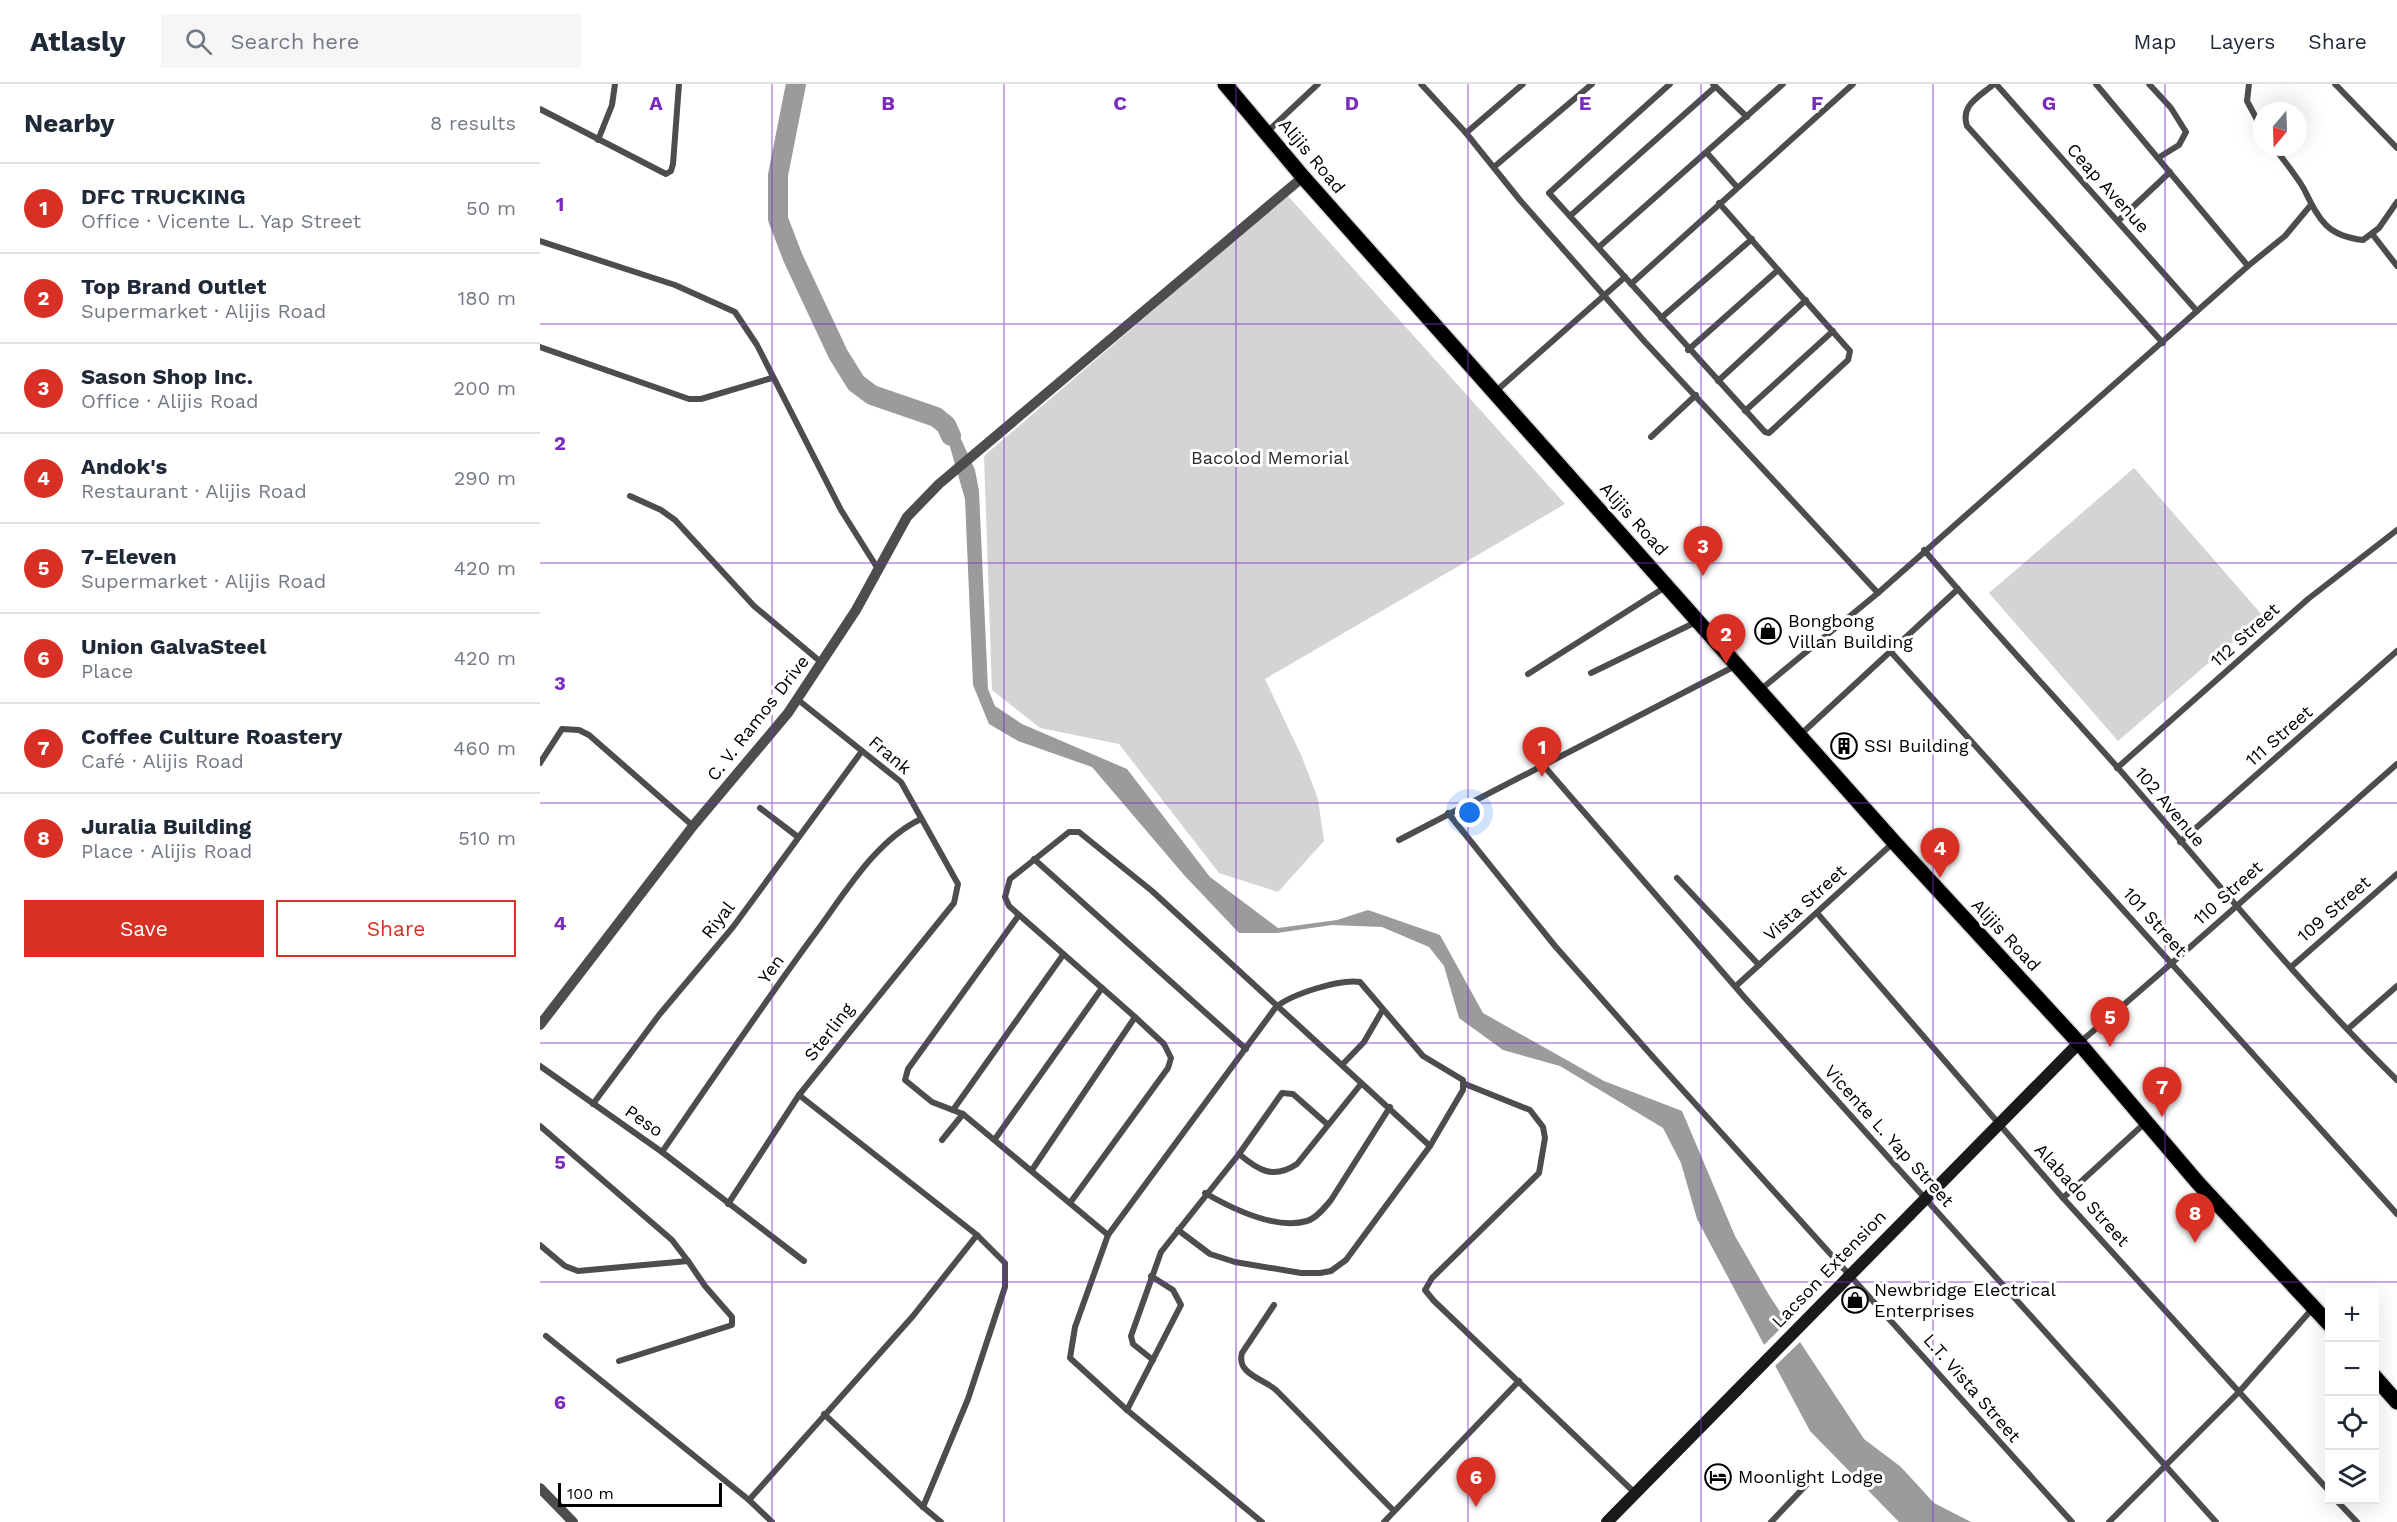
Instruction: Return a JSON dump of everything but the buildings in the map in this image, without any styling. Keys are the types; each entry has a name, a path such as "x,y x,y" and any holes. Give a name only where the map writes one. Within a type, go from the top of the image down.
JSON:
{"main road":[{"name":"Alijis Road","path":"1225,84 1304,177 1894,842 2079,1043 2145,1123 2325,1319"},
{"name":"Lacson Extension","path":"1607,1522 2079,1043"},
{"path":"2379,1382 2397,1402"}],"street":[{"path":"598,140 612,105 615,84"},
{"path":"540,109 660,173 666,174 671,171 679,84"},
{"path":"1267,132 1318,84"},
{"path":"1421,84 1466,133 1645,342 1696,394 1748,455 1878,593"},
{"path":"1466,133 1523,84"},
{"path":"1494,167 1592,84"},
{"path":"1670,84 1549,193 1688,350 1765,432 1772,430 1848,360 1850,351 1719,203"},
{"path":"1599,247 1783,84"},
{"path":"1631,284 1853,84"},
{"path":"1995,84 1965,109 1964,116 1967,126 2163,343"},
{"name":"Ceap Avenue","path":"1995,84 2198,311"},
{"path":"2096,84 2248,266"},
{"path":"2149,84 2171,108 2186,132 2179,145 2158,158"},
{"path":"2249,84 2247,101 2253,112"},
{"path":"2334,84 2397,148"},
{"path":"1570,216 1714,86 1747,117"},
{"path":"1707,153 1737,187"},
{"path":"2280,156 2303,189 2310,206 2334,232 2349,238 2363,240 2373,235 2397,202"},
{"path":"2118,221 2170,172"},
{"name":"C. V. Ramos Drive","path":"540,1025 693,826 797,699 822,663 907,517 939,484 1304,177"},
{"path":"1760,691 1878,593 1924,550 2163,343 2284,236 2310,206"},
{"path":"2373,235 2397,266"},
{"path":"1660,318 1752,239"},
{"path":"540,241 675,285 735,312 757,345 842,510 878,568"},
{"path":"1688,350 1778,270"},
{"path":"1495,392 1624,277"},
{"path":"1718,381 1806,300"},
{"path":"1745,411 1833,331"},
{"path":"540,347 689,399 701,399 772,378"},
{"path":"1651,437 1696,394"},
{"path":"630,496 661,510 675,520 754,606 822,663"},
{"name":"112 Street","path":"2118,768 2308,599 2397,530"},
{"name":"102 Avenue","path":"1924,550 2118,768 2234,906 2397,1080"},
{"path":"1528,674 1667,586"},
{"path":"1800,735 1958,589"},
{"path":"1591,673 1699,620"},
{"name":"101 Street","path":"1890,651 2397,1214"},
{"name":"111 Street","path":"2180,842 2397,651"},
{"path":"1400,840 1738,664"},
{"name":"Frank","path":"797,699 901,782 958,884"},
{"path":"540,763 562,729 579,730 589,735 693,826"},
{"name":"Riyal","path":"593,1104 659,1015 733,927 862,751"},
{"name":"110 Street","path":"2079,1043 2173,964 2234,906 2397,764"},
{"name":"Vicente L. Yap Street","path":"1544,766 1924,1198 2216,1522"},
{"path":"760,808 798,837"},
{"name":"L.T. Vista Street","path":"1448,813 1555,946 1757,1174 1850,1273 2072,1522"},
{"name":"Yen","path":"662,1152 771,995 867,867 893,837 921,819"},
{"path":"1070,1203 1168,1068 1171,1058 1164,1044 1009,906 1006,888 1016,872 1065,833 1079,832 1152,891 1430,1146"},
{"name":"Vista Street","path":"1736,986 1894,842"},
{"path":"1034,859 1246,1049"},
{"name":"109 Street","path":"2291,967 2397,874"},
{"path":"1677,878 1759,965"},
{"name":"Sterling","path":"728,1204 799,1095 954,903 958,884"},
{"name":"Alabado Street","path":"1817,912 2063,1198 2325,1487"},
{"path":"1019,915 905,1075 909,1085 926,1098 963,1114 1108,1234"},
{"path":"954,1110 1063,955"},
{"path":"1262,1522 1127,1410 1070,1358 1069,1354 1075,1327 1108,1234 1276,1007 1288,998 1352,981 1360,982 1382,1011 1423,1056 1463,1080 1465,1084 1530,1110 1536,1116 1545,1138 1539,1173 1432,1278 1425,1290 1635,1493"},
{"path":"2349,1028 2397,986"},
{"path":"995,1139 1102,988"},
{"path":"1342,1065 1364,1042 1382,1011"},
{"path":"1032,1170 1135,1017"},
{"name":"Peso","path":"540,1066 662,1152 804,1261"},
{"path":"1239,1154 1259,1169 1272,1174 1280,1173 1297,1164 1361,1084"},
{"path":"1178,1230 1221,1259 1301,1273 1330,1271 1346,1260 1430,1146 1465,1084"},
{"path":"1153,1360 1133,1344 1131,1336 1161,1252 1205,1193 1239,1154 1282,1094 1293,1094 1327,1124"},
{"path":"799,1095 977,1235 1005,1263 1005,1287 957,1429 923,1507"},
{"path":"1205,1193 1236,1210 1262,1218 1308,1221 1322,1211 1331,1200 1390,1107"},
{"path":"942,1140 963,1114"},
{"path":"2063,1198 2145,1123"},
{"path":"540,1126 672,1240 705,1286 732,1317 732,1325 619,1361"},
{"path":"749,1500 912,1316 977,1235"},
{"path":"540,1245 565,1266 578,1271 688,1261"},
{"path":"1127,1410 1181,1305 1173,1290 1151,1276"},
{"path":"1274,1305 1242,1353 1240,1359 1244,1369 1274,1388 1394,1510"},
{"path":"2109,1522 2164,1464 2239,1392 2314,1307"},
{"path":"546,1336 749,1500 772,1522"},
{"path":"1384,1522 1519,1381"},
{"path":"824,1414 940,1522"},
{"path":"1771,1522 1812,1479"},
{"path":"540,1488 573,1522"},
{"path":"2340,1504 2357,1522"}],"green space":[{"name":"Bacolod Memorial","path":"1287,195 1565,504 1265,679 1302,757 1318,799 1324,841 1278,892 1219,873 1119,744 1040,728 992,690 984,456"},
{"path":"2134,468 2263,616 2118,741 1989,593"}],"shaded area":[{"path":"951,436 961,439 975,470 979,491 988,689 995,706 1022,724 1127,769 1210,877 1278,928 1337,920 1368,910 1440,935 1483,1013 1604,1081 1682,1111 1735,1236 1769,1295 1864,1439 1901,1467 1934,1503 1971,1522 1899,1522 1810,1431 1697,1219 1681,1163 1663,1128 1560,1066 1503,1050 1459,1018 1444,966 1429,947 1382,927 1332,925 1277,933 1239,933 1184,875 1092,767 1018,741 989,724 973,685 965,499 950,447"}],"pier":[{"path":"1789,1320 1802,1340 1774,1367 1762,1347"}],"waterway":[{"path":"796,84 778,175 778,219 793,258 838,354 856,383 872,395 936,417 946,425 951,436"}],"place":[{"name":"Sason Shop Inc.","path":"1703,576"},
{"name":"Bongbong Villan Building","path":"1768,631"},
{"name":"Top Brand Outlet","path":"1726,664"},
{"name":"SSI Building","path":"1844,746"},
{"name":"DFC TRUCKING","path":"1542,777"},
{"name":"Andok's","path":"1940,878"},
{"name":"7-Eleven","path":"2110,1047"},
{"name":"Coffee Culture Roastery","path":"2162,1117"},
{"name":"Juralia Building","path":"2195,1243"},
{"name":"Newbridge Electrical Enterprises","path":"1855,1300"},
{"name":"Moonlight Lodge","path":"1718,1477"},
{"name":"Union GalvaSteel","path":"1476,1507"}]}
